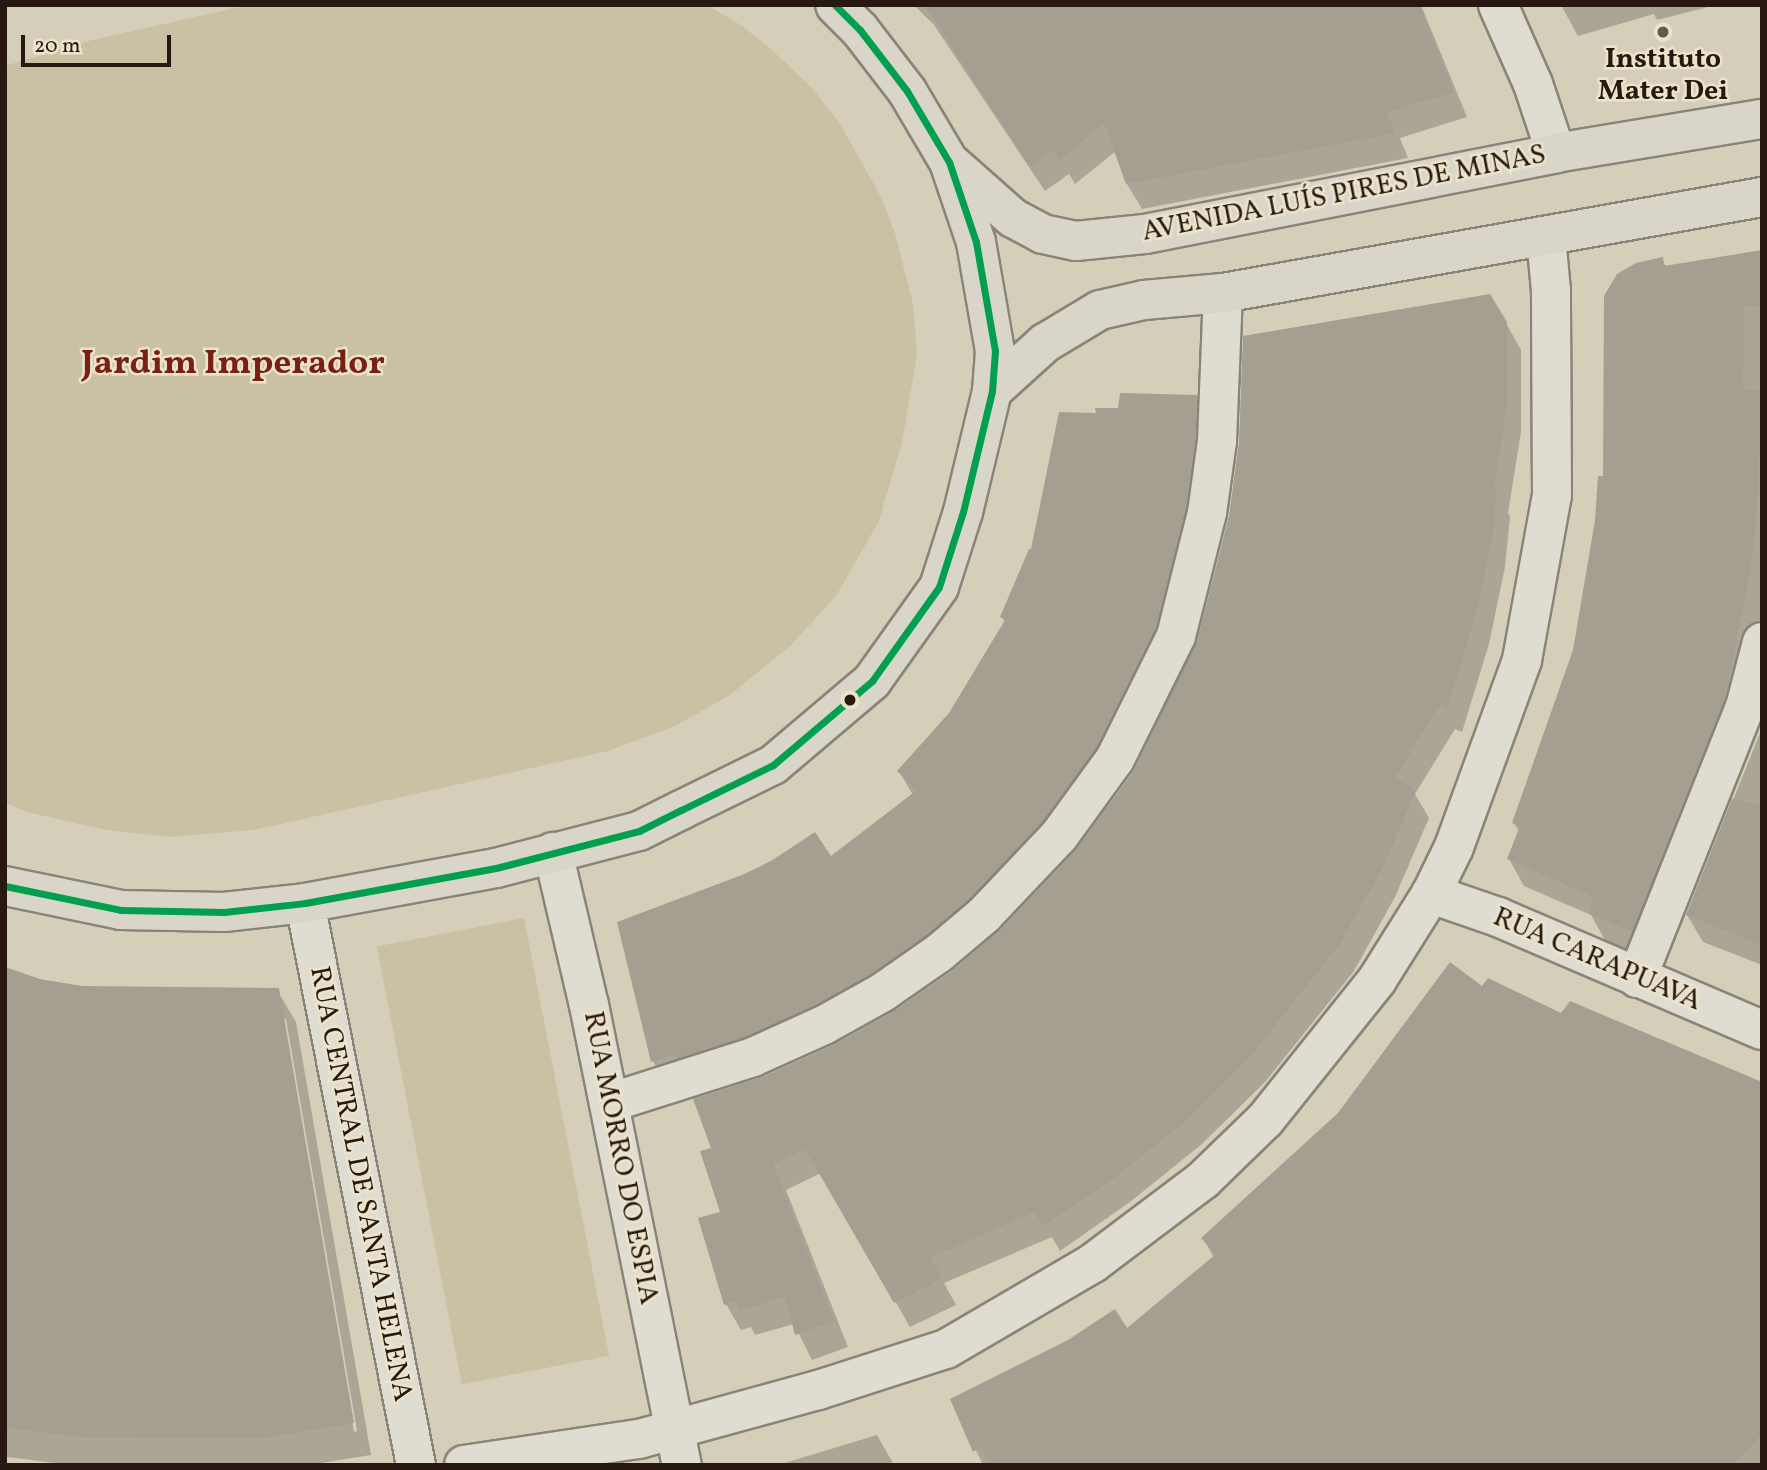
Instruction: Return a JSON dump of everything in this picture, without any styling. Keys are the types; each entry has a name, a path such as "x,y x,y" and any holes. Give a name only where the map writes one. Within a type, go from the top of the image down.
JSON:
{"main road":[{"path":"5,886 121,911 224,912 305,903 496,868 639,831 773,765 872,681 939,587 963,512 992,391 995,351 976,242 949,162 907,91 860,30 835,5"},
{"name":"AVENIDA LUÍS PIRES DE MINAS","path":"949,162 1013,218 1044,234 1076,241 1145,234 1556,153 1762,119"},
{"path":"992,391 1045,343 1100,310 1144,300 1223,293 1762,197"}],"street":[{"path":"1498,5 1533,84 1556,153"},
{"path":"464,1465 639,1439 678,1447 818,1390 946,1349 1093,1263 1203,1180 1265,1120 1377,980 1431,894 1454,847 1521,660 1552,495 1551,291 1546,237"},
{"path":"609,1103 753,1057 824,1025 883,992 939,953 984,915 1059,836 1115,759 1177,636 1207,513 1217,441 1223,293"},
{"path":"1637,978 1740,720 1762,642"},
{"name":"RUA MORRO DO ESPIA","path":"553,852 609,1103 678,1447"},
{"name":"RUA CARAPUAVA","path":"1431,894 1498,917 1762,1030"},
{"name":"RUA CENTRAL DE SANTA HELENA","path":"305,903 416,1465"}],"shaded area":[{"path":"249,5 707,5 739,24 770,48 812,88 839,122 881,197 895,233 913,304 917,354 902,442 879,521 836,596 791,645 730,695 675,726 608,751 254,830 170,837 106,830 27,812 5,803 5,66 92,40"},
{"path":"524,918 609,1356 462,1384 377,947"}],"building":[{"path":"925,5 1419,5 1454,92 1387,112 1395,133 1126,184 1104,123 1060,160 1053,150 1030,167"},
{"path":"1762,250 1762,307 1744,306 1743,389 1762,390 1756,526 1749,578 1724,700 1632,932 1588,913 1594,897 1507,859 1520,826 1512,823 1573,650 1595,520 1598,476 1603,476 1604,296 1617,274 1636,263 1663,257 1664,266"},
{"path":"1490,294 1507,322 1507,405 1494,488 1497,489 1492,540 1475,617 1447,708 1440,704 1395,778 1416,791 1381,871 1339,945 1250,1057 1188,1119 1115,1177 1043,1226 1035,1212 931,1257 942,1279 894,1303 805,1149 773,1164 834,1321 795,1335 785,1297 739,1310 736,1301 724,1305 698,1218 720,1212 700,1151 711,1148 693,1099 762,1077 833,1045 894,1011 952,971 1000,930 1075,851 1133,772 1197,641 1229,516 1239,442 1243,336"},
{"path":"1120,393 1197,395 1195,439 1186,509 1155,628 1096,748 1042,822 969,899 926,936 871,973 814,1005 745,1037 678,1058 676,1054 651,1062 617,922 742,875 771,861 815,832 831,856 917,790 897,771 949,713 1005,620 1000,617 1031,549 1059,412 1096,413 1095,408 1118,408"},
{"path":"1732,799 1762,806 1762,945 1686,915"},
{"path":"1450,962 1482,986 1488,978 1561,1013 1570,1001 1762,1082 1762,1434 1733,1465 990,1465 981,1447 973,1452 950,1399 1068,1340 1115,1309 1127,1328 1216,1254 1201,1238 1338,1113"},
{"path":"5,967 40,979 82,986 279,988 354,1423 262,1438 82,1437 5,1428"}],"transit line":[{"path":"5,886 121,910 224,912 305,903 496,868 639,831 773,765 872,681 939,587 963,512 992,391 995,351 976,242 949,162 907,91 860,30 835,5"}],"place":[{"name":"Instituto Mater Dei","path":"1663,32"}],"district":[{"name":"Jardim Imperador","path":"233,364"}]}
